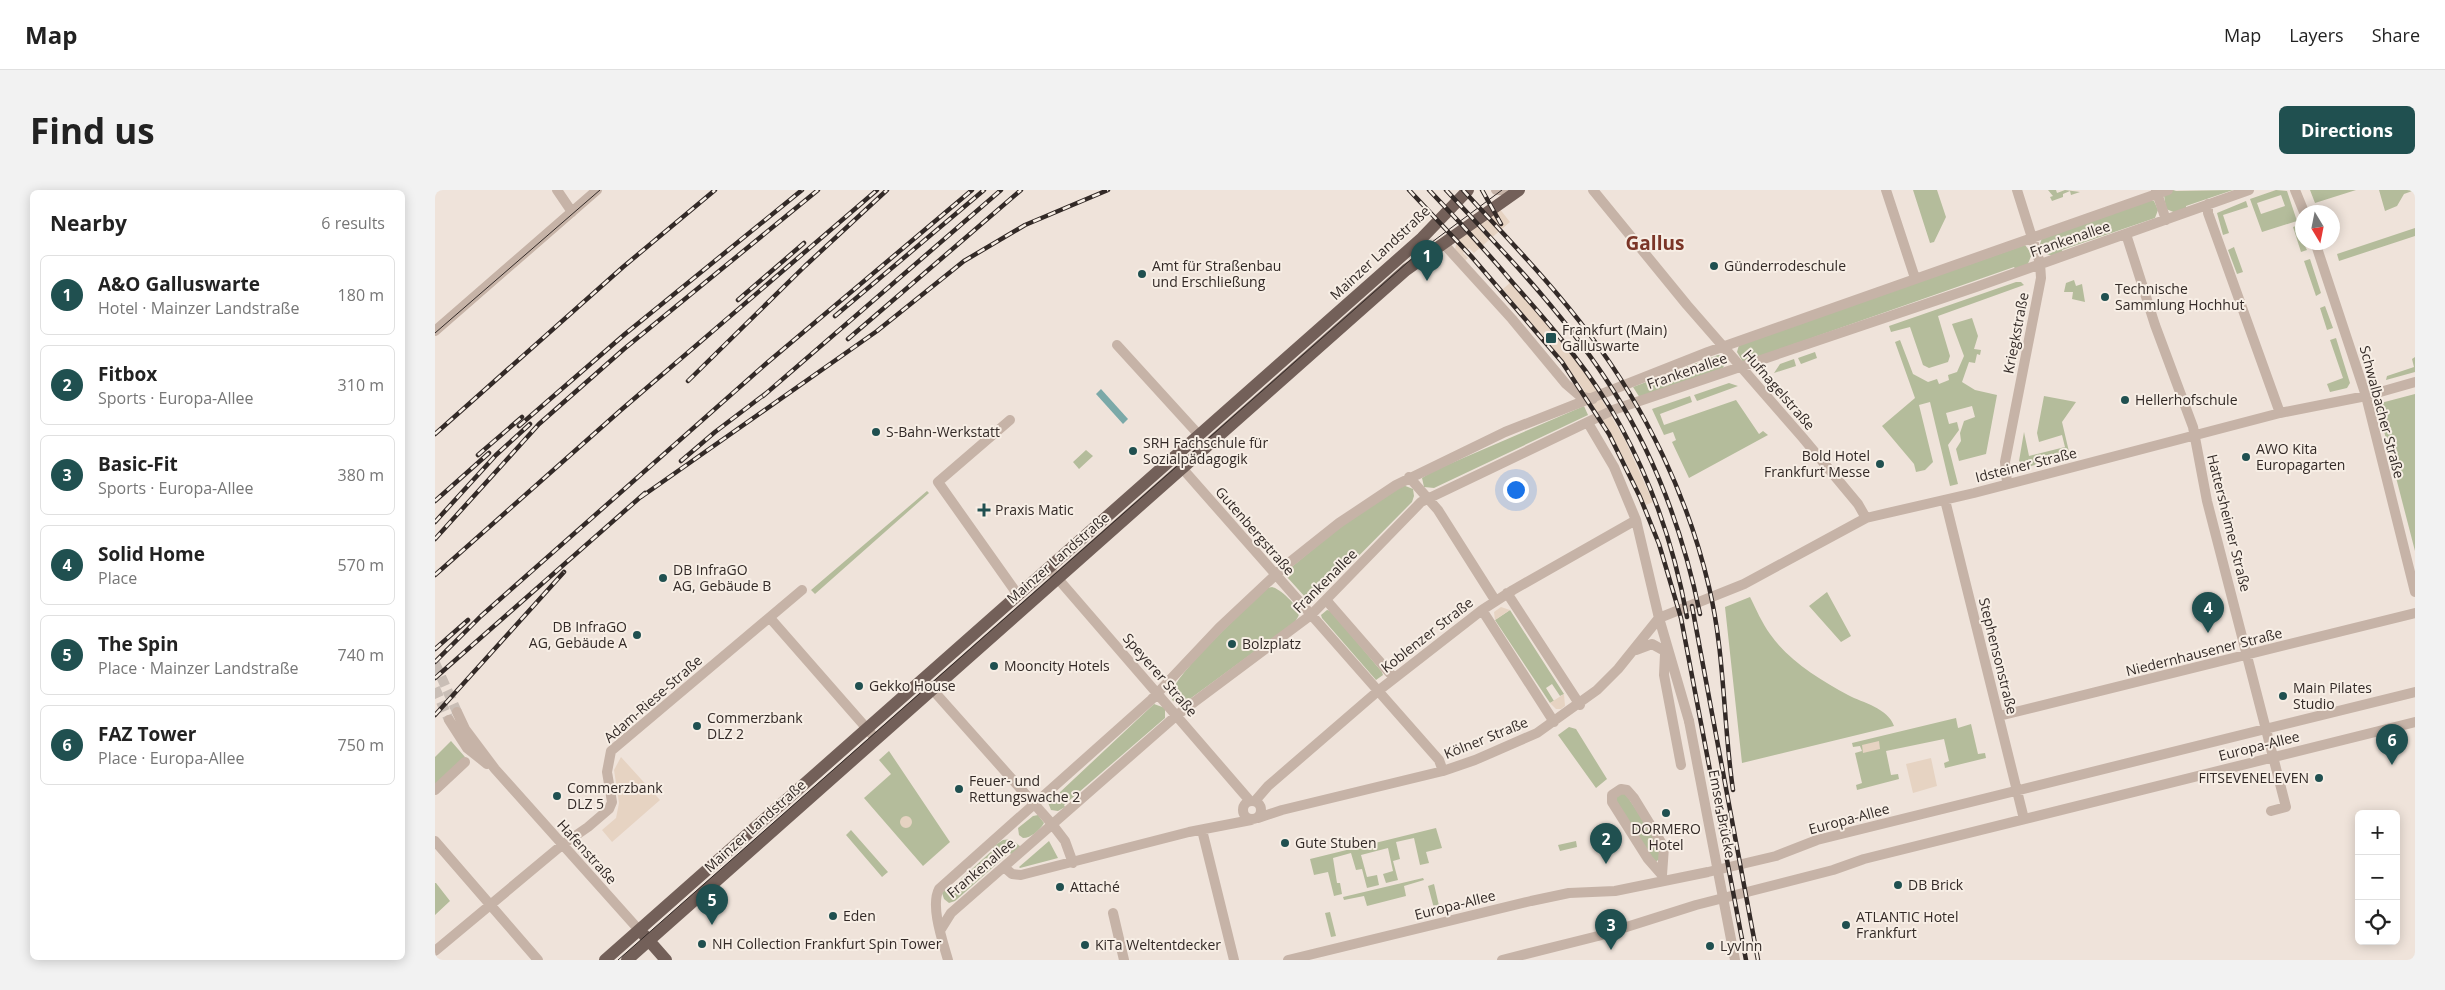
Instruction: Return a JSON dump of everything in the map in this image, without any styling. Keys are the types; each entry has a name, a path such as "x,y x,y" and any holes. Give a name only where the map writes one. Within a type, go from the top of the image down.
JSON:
{"main road":[{"name":"Mainzer Landstraße","path":"605,960 1422,238 1468,190"},
{"name":"Mainzer Landstraße","path":"627,960 1407,270 1519,190"},
{"path":"639,930 666,960"}],"street":[{"path":"557,190 572,212"},
{"path":"435,331 597,190"},
{"path":"1496,190 1519,190"},
{"name":"Hufnagelstraße","path":"1593,190 1740,367 1809,444 1858,504 1865,518"},
{"path":"1886,190 1915,278"},
{"name":"Kriegkstraße","path":"2007,483 2005,462 2041,278 2040,263 2017,190"},
{"name":"Frankenallee","path":"2168,190 2156,192 1649,374 1594,399 1505,432 1409,477 1339,523 1275,575 1219,628 1158,693 939,888 936,900 945,910 957,908 1177,715 1311,615 1327,601 1413,508 1429,498 1613,410 2249,190"},
{"path":"2295,190 2301,205"},
{"path":"2156,192 2166,220"},
{"path":"2209,204 2208,213 2280,413"},
{"name":"Hattersheimer Straße","path":"2126,234 2195,436 2207,501 2286,807 2271,811"},
{"path":"1443,243 1515,323 1566,384 1580,396 1594,399"},
{"name":"Schwalbacher Straße","path":"2318,250 2366,396 2415,592"},
{"path":"1117,345 1199,435"},
{"path":"1296,349 1305,359"},
{"name":"Idsteiner Straße","path":"1659,618 1744,584 1865,518 1945,500 2280,413 2366,396 2415,382"},
{"path":"1010,420 938,482 1017,595"},
{"path":"1588,423 1614,468 1636,520 1659,618"},
{"name":"Gutenbergstraße","path":"1182,468 1439,760 1443,771"},
{"path":"1409,477 1429,498 1495,600"},
{"name":"Stephensonstraße","path":"1945,500 2024,818"},
{"name":"Koblenzer Straße","path":"1255,802 1268,786 1378,691 1495,600 1636,520"},
{"name":"Speyerer Straße","path":"1049,568 1255,802"},
{"name":"Adam-Riese-Straße","path":"562,845 588,827 609,809 612,802 607,772 611,752 802,590"},
{"path":"1507,593 1580,705"},
{"path":"1327,601 1394,678"},
{"path":"1482,610 1554,722"},
{"name":"Niedernhausener Straße","path":"1999,716 2415,613"},
{"path":"770,618 876,739"},
{"name":"Kölner Straße","path":"1004,867 1012,874 1021,875 1073,863 1443,771 1507,747 1554,722 1580,705 1611,676 1659,618"},
{"name":"Emser Brücke","path":"1659,618 1664,652 1676,675"},
{"name":"Emser Brücke","path":"1659,618 1697,755 1735,960"},
{"path":"1632,652 1652,644 1664,652 1664,675 1681,765"},
{"path":"923,679 1053,824 1065,841 1073,863"},
{"name":"Europa-Allee","path":"1288,960 1569,893 1615,891 1663,878 1750,863 1776,856 1817,840 2415,692"},
{"name":"Hafenstraße","path":"457,712 465,728 495,769 639,930"},
{"name":"Hafenstraße","path":"449,720 467,748 495,769"},
{"name":"Europa-Allee","path":"1502,960 1598,936 1705,903 1833,870 1863,859 2415,722"},
{"path":"435,790 465,762"},
{"path":"1624,790 1629,792 1661,842 1665,852 1663,878 1612,802 1612,795 1616,791 1624,790"},
{"path":"1255,802 1262,809 1255,819 1245,817 1244,806 1255,802"},
{"name":"Kölner Straße","path":"1255,802 1272,809 1282,810"},
{"path":"1202,830 1234,960"},
{"path":"435,841 539,960"},
{"path":"435,950 562,845"},
{"path":"936,900 948,960"},
{"path":"941,929 945,920 957,908"},
{"path":"1113,913 1125,960"}],"green space":[{"path":"1913,190 1937,190 1946,217 1934,242 1930,243"},
{"path":"2048,190 2056,190 2057,193 2065,190 2080,192 2071,195 2070,191 2063,194 2063,197 2052,201 2050,197 2053,196"},
{"path":"2173,190 2233,190 2186,206 2186,209 2176,213 2166,209 2164,195"},
{"path":"2276,190 2287,191 2295,215 2295,222 2262,232 2250,199","holes":["2281,195 2285,206 2261,214 2257,203"]},
{"path":"2310,190 2356,190 2315,203"},
{"path":"2379,190 2415,190 2404,194 2397,206 2385,211"},
{"path":"2148,200 2154,201 2158,210 2155,218 2062,250 2063,253 2053,256 2046,254 2040,244 2042,238"},
{"path":"2246,201 2248,207 2223,215 2229,233 2223,235 2217,213"},
{"path":"2415,228 2415,236 2339,261 2337,254"},
{"path":"2025,245 2032,254 2027,266 2016,270 2014,267 1743,362 1737,352 1739,345"},
{"path":"2234,247 2243,272 2237,274 2228,250"},
{"path":"2310,259 2321,293 2316,296 2304,261"},
{"path":"2074,280 2076,286 2082,284 2085,302 2072,299 2073,292 2064,292 2066,283"},
{"path":"2016,282 2021,282 2024,285 1938,316 1950,356 1948,362 1929,368 1923,365 1910,327 1891,332 1889,326"},
{"path":"2325,306 2333,328 2327,330 2320,308"},
{"path":"1972,318 1978,336 1974,349 1981,350 1980,355 1977,354 1975,363 1969,362 1962,382 1975,390 1997,395 1986,454 1959,461 1956,449 1961,441 1960,433 1964,421 1975,417 1972,406 1946,413 1949,424 1957,422 1959,430 1948,445 1958,484 1950,486 1930,402 1919,405 1933,462 1925,470 1916,472 1914,464 1882,426 1915,398 1895,342 1900,340 1913,374 1928,382 1937,379 1939,384 1949,380 1948,375 1957,372 1964,356 1952,324"},
{"path":"2336,338 2350,383 2347,388 2330,392 2327,384 2343,378 2330,340"},
{"path":"1815,352 1817,358 1801,364 1798,358"},
{"path":"1722,355 1726,360 1723,368 1640,398 1633,387"},
{"path":"2415,357 2415,372 2386,380 2387,376 2414,367 2412,359"},
{"path":"1794,359 1796,366 1774,373 1780,364"},
{"path":"1729,383 1738,386 1697,401 1694,395"},
{"path":"2415,394 2415,551 2377,404"},
{"path":"1690,396 1692,402 1660,414 1664,425 1736,400 1759,434 1763,431 1768,435 1689,478 1672,442 1676,440 1673,432 1664,435 1652,409"},
{"path":"2044,396 2076,402 2062,422 2070,456 2027,467 2019,461 2024,432 2029,456 2065,447 2062,435 2039,442 2037,433"},
{"path":"1584,406 1588,415 1434,488 1424,487 1422,478 1433,471"},
{"path":"1086,450 1093,456 1079,469 1073,462"},
{"path":"1403,485 1413,489 1414,496 1412,502 1318,597 1306,598 1287,577 1288,570 1340,527"},
{"path":"927,491 929,493 815,594 811,590"},
{"path":"1272,587 1284,594 1296,607 1299,614 1295,622 1183,704 1173,701 1170,696 1175,685 1198,657 1267,588"},
{"path":"1827,592 1851,636 1841,642 1809,606"},
{"path":"1750,597 1767,630 1795,661 1848,695 1881,710 1894,726 1742,763 1725,607"},
{"path":"1327,610 1331,611 1383,675 1376,680 1322,618 1321,615"},
{"path":"1510,610 1564,694 1560,696 1552,684 1546,688 1554,701 1550,703 1495,620"},
{"path":"1154,704 1165,708 1165,718 1064,805 1065,807 1058,811 1051,810 1047,800 1055,792 1058,794"},
{"path":"1956,718 1958,728 1971,724 1978,754 1985,753 1986,758 1945,768 1944,763 1949,761 1944,739 1886,751 1891,775 1898,774 1899,779 1857,790 1856,785 1862,783 1855,753 1862,751 1860,746 1853,747 1852,743"},
{"path":"1569,727 1576,729 1607,779 1596,788 1558,735"},
{"path":"451,741 465,757 435,785 435,757"},
{"path":"889,751 950,842 923,866 864,798 891,774 879,760"},
{"path":"1625,793 1661,847 1660,859 1655,862 1616,805 1616,795"},
{"path":"1038,815 1044,823 1040,828 1026,838 1019,835 1018,828 1033,816"},
{"path":"1436,828 1442,848 1426,852 1429,863 1420,865 1414,838 1396,842 1400,859 1393,861 1398,880 1386,883 1383,874 1393,871 1388,848 1361,855 1367,877 1377,875 1379,885 1367,888 1362,869 1356,870 1351,853 1333,858 1337,883 1340,883 1342,894 1334,896 1328,872 1314,875 1310,859"},
{"path":"851,830 888,872 882,877 846,835"},
{"path":"1011,839 1021,847 1012,854 1009,853 955,901 949,903 944,899 942,893 945,889 948,891 994,849 992,847 1003,840"},
{"path":"1049,841 1058,858 1019,867"},
{"path":"1576,841 1577,847 1560,851 1558,845"},
{"path":"1423,878 1424,880 1404,886 1406,896 1367,906 1364,896 1344,900 1343,897"},
{"path":"435,883 450,901 435,915"},
{"path":"1434,884 1440,910 1435,912 1428,886"},
{"path":"1330,912 1336,936 1331,937 1325,913"}],"shaded area":[{"path":"1499,208 1510,222 1474,253 1469,248 1463,253 1468,258 1464,262 1455,249 1457,240"},
{"name":"Frankfurt (Main) Galluswarte","path":"1511,282 1572,356 1595,388 1625,440 1653,502 1646,505 1626,463 1582,387 1503,289"},
{"path":"1501,607 1510,610 1495,620 1494,612"},
{"path":"1564,694 1565,706 1561,709 1556,709 1550,703"},
{"path":"1879,741 1880,749 1863,753 1862,745"},
{"path":"621,757 660,800 612,842 602,830 616,818 619,803 614,770"},
{"path":"1931,758 1937,786 1913,793 1906,764"},
{"path":"904,816 908,816 912,822 908,828 904,828 900,824 900,820"}],"water":[{"path":"1101,389 1128,419 1123,424 1096,394"}],"tunnel":[{"path":"435,663 457,712"},
{"path":"435,688 449,720"}],"tram line":[{"path":"435,333 600,190"},
{"path":"618,960 1424,248 1502,190"}],"railway":[{"path":"435,434 623,267 715,190"},
{"path":"519,426 625,334 802,190"},
{"path":"435,539 539,424 624,349 818,190"},
{"path":"435,575 621,410 877,190"},
{"path":"688,381 805,266 887,190"},
{"path":"435,662 481,616 768,362 972,190"},
{"path":"835,316 984,190"},
{"path":"763,396 1001,190"},
{"path":"848,339 1021,190"},
{"path":"641,497 877,331 964,261 1025,225 1108,190"},
{"path":"1409,190 1471,256 1562,362 1609,434 1640,497 1659,544 1681,618 1746,960"},
{"path":"1429,190 1482,247 1557,334 1609,406 1632,448 1653,494 1676,567 1687,617"},
{"path":"1446,190 1556,311 1613,390 1642,443 1667,498 1686,556 1700,614"},
{"path":"1463,190 1544,279 1590,335 1629,393 1663,455 1689,520 1709,587 1718,637 1733,790"},
{"path":"1482,190 1501,224"},
{"path":"738,300 804,243"},
{"path":"681,461 715,432 769,391"},
{"path":"478,455 522,417"},
{"path":"435,522 496,455 530,424"},
{"path":"435,501 489,453"},
{"path":"435,678 645,493"},
{"path":"435,715 564,572"},
{"path":"1692,606 1758,960"},
{"path":"435,649 468,620"}],"place":[{"name":"Günderrodeschule","path":"1714,266"},
{"name":"Amt für Straßenbau und Erschließung","path":"1142,274"},
{"name":"A&O Galluswarte","path":"1427,281"},
{"name":"Technische Sammlung Hochhut","path":"2105,297"},
{"name":"Frankfurt (Main) Galluswarte","path":"1551,338"},
{"name":"Hellerhofschule","path":"2125,400"},
{"name":"S-Bahn-Werkstatt","path":"876,432"},
{"name":"SRH Fachschule für Sozialpädagogik","path":"1133,451"},
{"name":"AWO Kita Europagarten","path":"2246,457"},
{"name":"Bold Hotel Frankfurt Messe","path":"1880,464"},
{"name":"Praxis Matic","path":"984,510"},
{"name":"DB InfraGO AG, Gebäude B","path":"663,578"},
{"name":"Solid Home","path":"2208,633"},
{"name":"DB InfraGO AG, Gebäude A","path":"637,635"},
{"name":"Bolzplatz","path":"1232,644"},
{"name":"Mooncity Hotels","path":"994,666"},
{"name":"Gekko House","path":"859,686"},
{"name":"Main Pilates Studio","path":"2283,696"},
{"name":"Commerzbank DLZ 2","path":"697,726"},
{"name":"FAZ Tower","path":"2392,765"},
{"name":"FITSEVENELEVEN","path":"2319,778"},
{"name":"Feuer- und Rettungswache 2","path":"959,789"},
{"name":"Commerzbank DLZ 5","path":"557,796"},
{"name":"DORMERO Hotel","path":"1666,813"},
{"name":"Gute Stuben","path":"1285,843"},
{"name":"Fitbox","path":"1606,864"},
{"name":"DB Brick","path":"1898,885"},
{"name":"Attaché","path":"1060,887"},
{"name":"Eden","path":"833,916"},
{"name":"The Spin","path":"712,925"},
{"name":"ATLANTIC Hotel Frankfurt","path":"1846,925"},
{"name":"NH Collection Frankfurt Spin Tower","path":"702,944"},
{"name":"KiTa Weltentdecker","path":"1085,945"},
{"name":"LyvInn","path":"1710,946"},
{"name":"Basic-Fit","path":"1611,950"}],"district":[{"name":"Gallus","path":"1655,243"}]}
